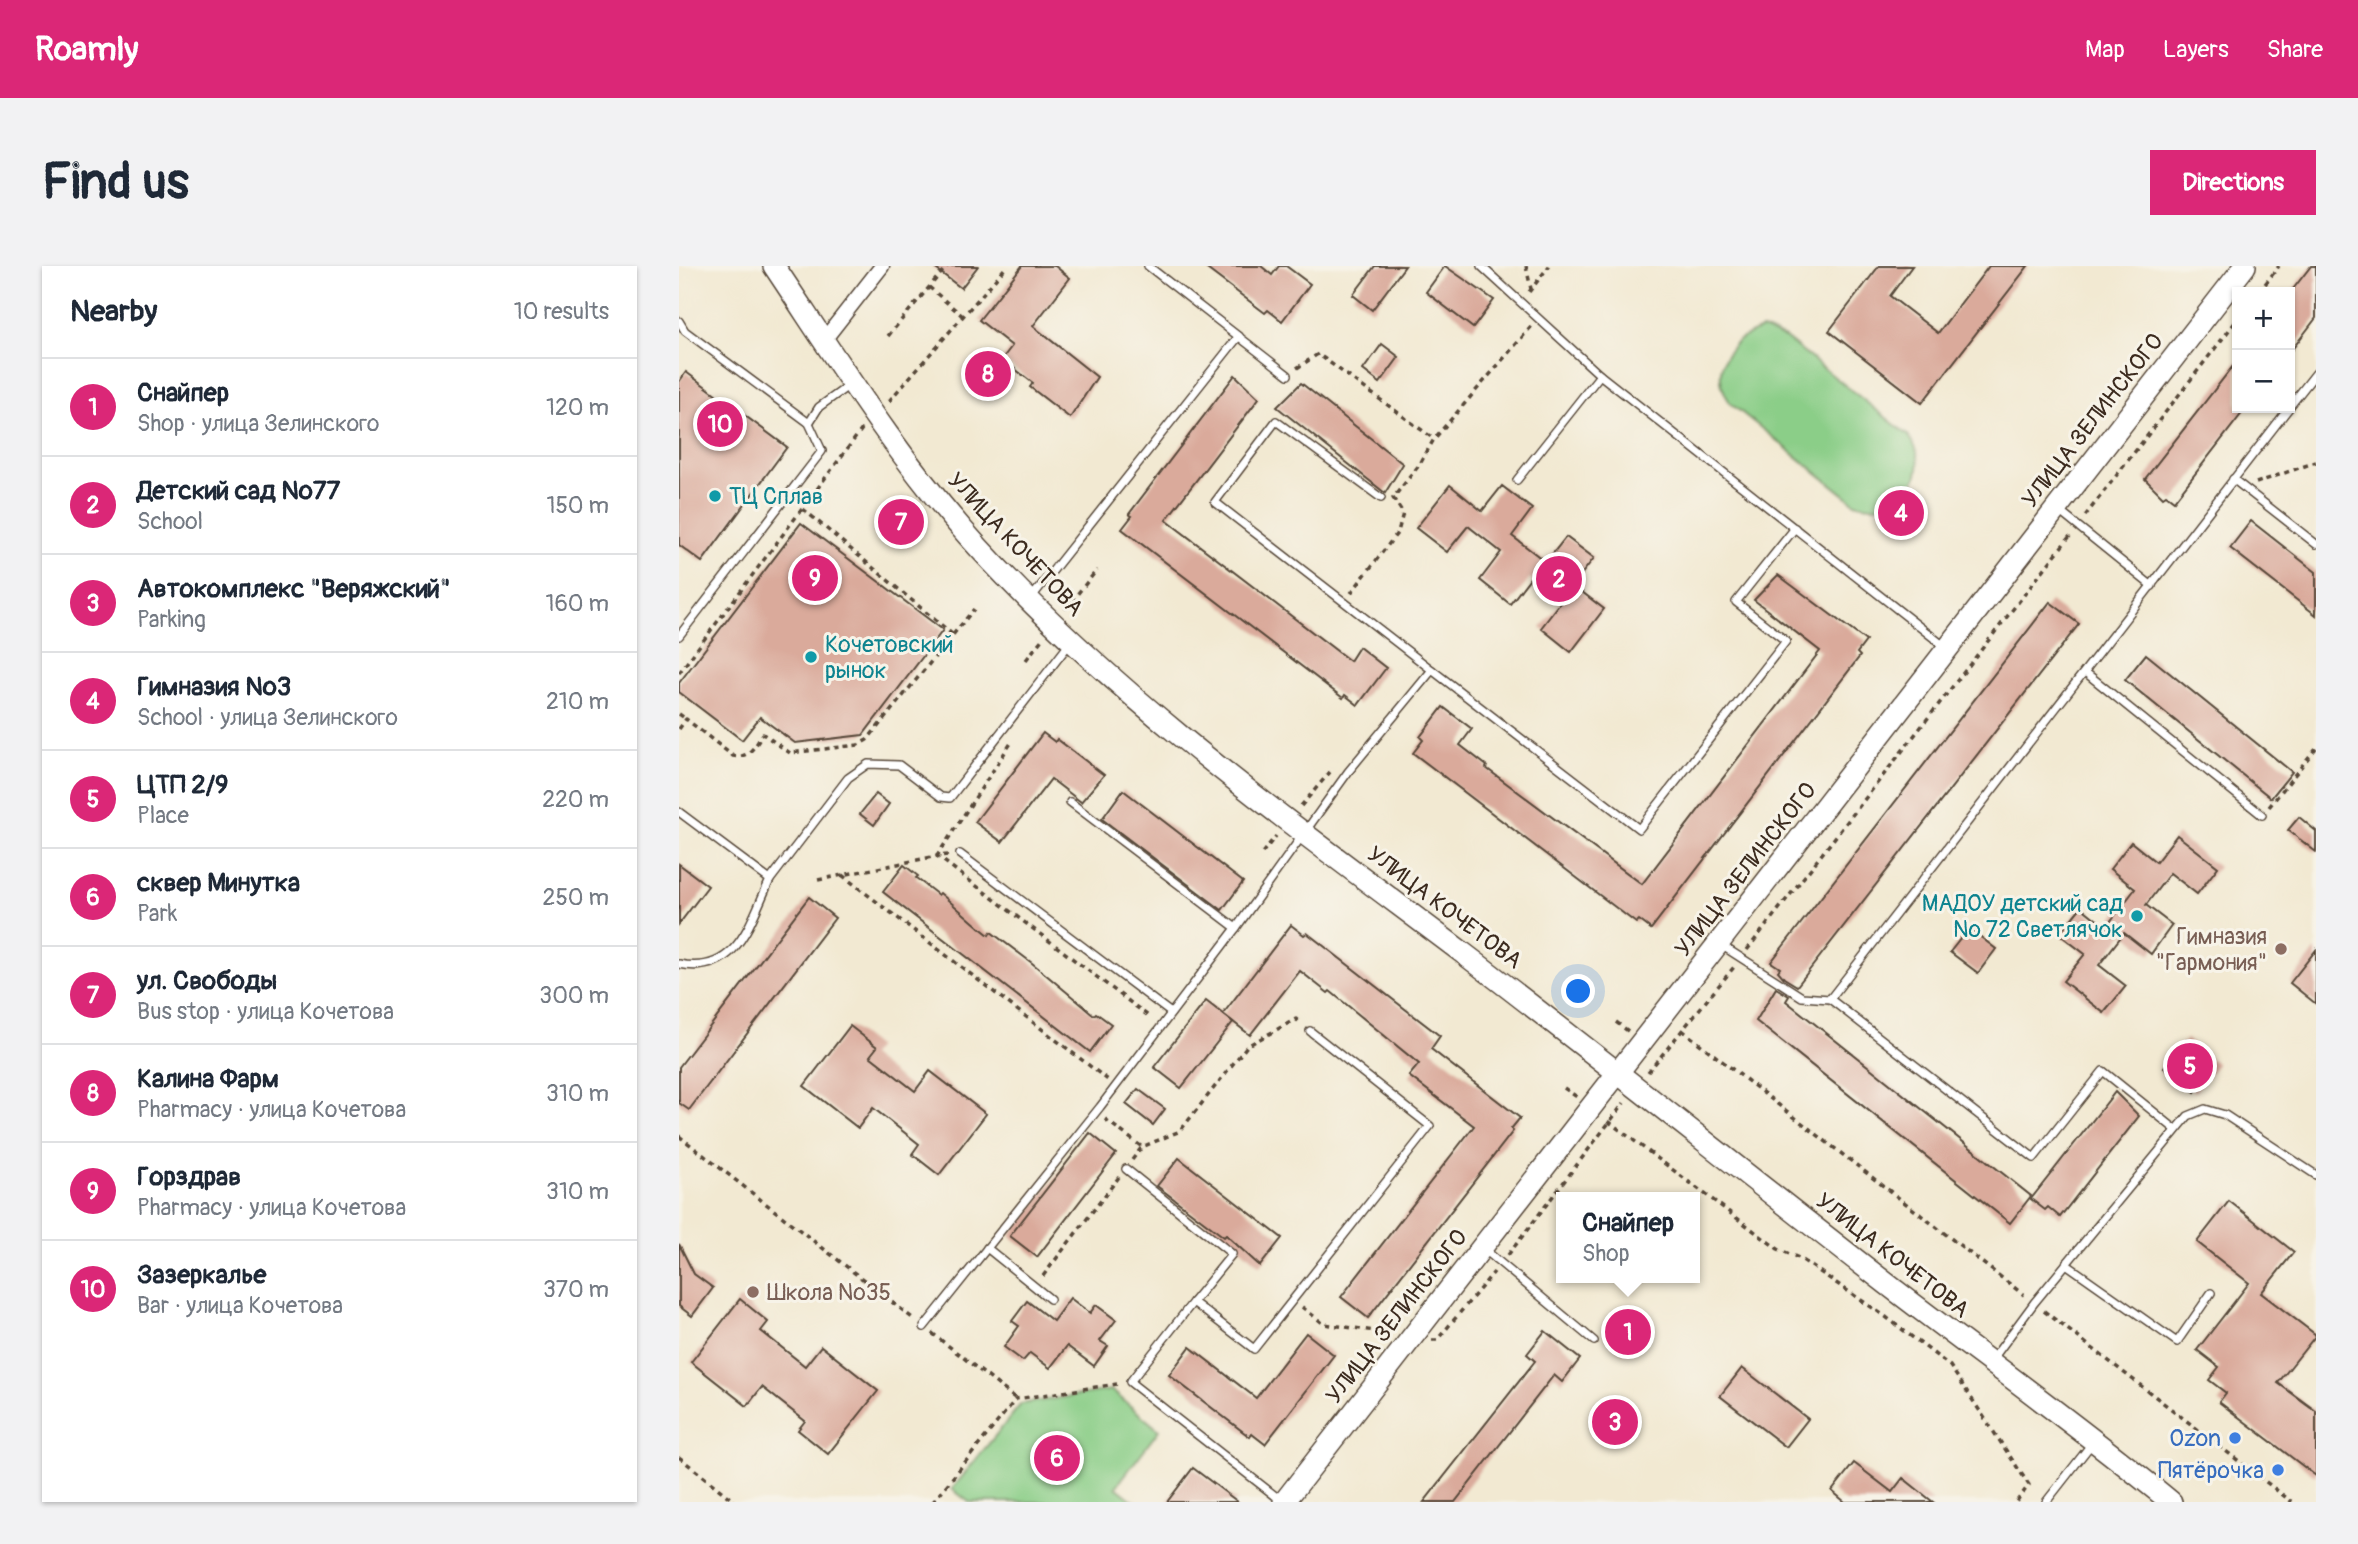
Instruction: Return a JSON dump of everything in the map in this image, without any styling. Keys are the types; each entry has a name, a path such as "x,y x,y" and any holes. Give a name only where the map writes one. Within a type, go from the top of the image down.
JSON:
{"main road":[{"name":"УЛИЦА КОЧЕТОВА","path":"774,266 851,384 952,517 1029,601 1071,641 1305,833 1619,1073 1989,1363 2095,1439 2171,1502"},
{"name":"УЛИЦА ЗЕЛИНСКОГО","path":"1284,1502 2245,266"}],"street":[{"path":"824,340 882,266"}],"lane":[{"path":"1148,266 1288,375"},
{"path":"1481,266 1520,305 1600,375 1948,648"},
{"path":"679,321 685,331 809,423 822,451 679,636"},
{"path":"1029,601 1239,337"},
{"path":"2295,399 2316,373"},
{"path":"1517,480 1600,375"},
{"path":"809,423 819,407 851,384"},
{"path":"1830,999 2284,413"},
{"path":"1381,498 1276,421 1215,502 1639,829 1786,641 1736,602 1795,528"},
{"path":"2233,479 2316,544"},
{"path":"2056,509 2152,586"},
{"path":"679,964 693,967 713,965 735,948 763,902 770,880 848,778 868,764 899,765 941,797 950,798 1071,641"},
{"path":"924,1327 1096,1112 1236,928 1348,772 1432,670"},
{"path":"2085,672 2262,815"},
{"path":"1070,802 1236,928"},
{"path":"679,812 770,880"},
{"path":"960,853 1171,1013"},
{"path":"1720,944 1802,997 1830,999 2034,1158 2103,1071 2175,1129"},
{"path":"1193,1302 1254,1349 1430,1126 1310,1031"},
{"path":"1989,1363 2034,1303 2188,1116 2205,1110 2224,1115 2316,1175"},
{"path":"1126,1169 1232,1254 1130,1382 1284,1502"},
{"path":"987,1248 1050,1299"},
{"path":"1483,1248 1594,1341"},
{"path":"2066,1264 2177,1342 2211,1293"},
{"path":"2046,1502 2095,1439"}],"path":[{"path":"888,336 947,266"},
{"path":"874,416 965,318 1007,266"},
{"path":"1526,266 1531,289"},
{"path":"1520,305 1549,266"},
{"path":"2263,287 2279,266"},
{"path":"929,287 965,318"},
{"path":"1344,602 1398,532 1403,513 1393,498 1420,464 1434,439 1507,351 1538,320"},
{"path":"1609,1122 1741,958 2232,326"},
{"path":"1288,375 1318,354 1434,439"},
{"path":"679,673 848,445"},
{"path":"2244,487 2316,462"},
{"path":"803,509 952,634"},
{"path":"679,714 733,756 741,758 748,755 764,734 790,753 858,745 867,740 974,609"},
{"path":"679,729 686,719"},
{"path":"937,856 1014,740"},
{"path":"2262,815 2316,748"},
{"path":"818,880 960,853"},
{"path":"937,856 1162,1025"},
{"path":"842,875 1110,1082"},
{"path":"1035,1286 1142,1147 1180,1131 1247,1046 1296,1019 1310,1031"},
{"path":"1682,1031 2292,1502"},
{"path":"1565,1088 1778,1249 1801,1259 1854,1295 1949,1366 2029,1485 2016,1502"},
{"path":"1096,1112 1142,1147"},
{"path":"679,1136 1016,1399"},
{"path":"1292,1300 1324,1324 1391,1333"},
{"path":"933,1502 1016,1399 1130,1382"},
{"path":"679,1457 735,1502"}],"green space":[{"path":"1762,329 1785,338 1908,435 1916,449 1919,464 1909,489 1899,498 1886,504 1871,506 1855,503 1731,404 1721,380 1725,359 1739,341"},
{"path":"1111,1390 1159,1430 1116,1487 1135,1502 969,1502 952,1489 1021,1404"}],"building":[{"path":"932,266 978,266 961,288"},
{"path":"1022,266 1055,266 1070,278 1033,326 1097,377 1070,418 1030,387 1033,383 1002,359 1012,346 979,320"},
{"path":"1203,266 1261,266 1272,275 1279,266 1286,266 1310,284 1282,321 1268,310 1265,313"},
{"path":"1375,266 1405,266 1372,310 1353,295"},
{"path":"1445,266 1494,300 1473,328 1426,292"},
{"path":"1879,266 1912,266 1890,296 1938,333 1989,266 2028,266 1922,403 1829,331"},
{"path":"2311,266 2316,266 2316,318 2295,345 2295,287"},
{"path":"1382,344 1399,357 1380,383 1363,370"},
{"path":"2232,367 2232,413 2242,413 2174,501 2166,495 2163,497 2145,479"},
{"name":"ТЦ Сплав","path":"686,372 787,447 702,562 679,545 679,382"},
{"path":"1235,375 1259,398 1166,520 1350,661 1359,647 1386,668 1358,705 1345,695 1343,698 1122,529 1132,516 1129,514"},
{"path":"1301,383 1403,464 1385,493 1277,407"},
{"path":"1450,485 1482,511 1502,486 1532,509 1512,536 1546,562 1566,537 1594,558 1573,585 1604,609 1571,652 1541,628 1561,602 1530,578 1510,604 1480,580 1501,552 1468,526 1447,552 1416,528"},
{"path":"2251,521 2316,572 2316,615 2230,548"},
{"name":"Кочетовский рынок","path":"801,523 943,630 863,735 795,743 760,717 742,740 679,692 679,683"},
{"path":"1778,575 1866,641 1857,653 1860,656 1651,929 1639,920 1636,923 1413,753 1423,740 1420,737 1443,707 1472,729 1460,745 1487,766 1486,768 1642,884 1820,651 1754,600"},
{"path":"2050,602 2079,624 1797,986 1784,978 1778,971 1780,968 1771,962"},
{"path":"2146,654 2292,772 2271,798 2125,680"},
{"path":"1043,733 1055,742 1057,739 1104,775 1081,802 1051,779 1002,842 975,822"},
{"path":"1123,790 1243,882 1222,910 1102,819"},
{"path":"876,794 889,804 874,825 860,814"},
{"path":"2299,817 2316,831 2316,852 2288,830"},
{"name":"МАДОУ детский сад № 72 Светлячок","path":"2177,835 2218,867 2197,894 2170,873 2146,905 2172,925 2151,954 2124,933 2099,965 2126,986 2104,1013 2063,981 2085,954 2059,934 2081,907 2106,927 2135,889 2110,869 2131,842 2156,862"},
{"path":"679,864 708,886 679,924"},
{"path":"904,865 918,876 916,878 938,895 940,893 989,935 991,932 1094,1015 1096,1013 1111,1024 1090,1052 883,892"},
{"path":"809,897 835,918 689,1110 679,1103 679,1067"},
{"path":"1291,925 1304,935 1307,933 1440,1036 1431,1049 1520,1118 1511,1129 1513,1131 1368,1318 1341,1297 1474,1126 1409,1076 1419,1064 1330,991 1328,993 1300,971 1250,1035 1223,1014"},
{"path":"1969,928 1996,949 1978,973 1950,952"},
{"path":"2316,950 2316,1004 2290,983"},
{"path":"1776,988 1789,996 1786,1001 2031,1196 2010,1223 1756,1021"},
{"path":"1206,1001 1233,1022 1181,1088 1154,1067"},
{"path":"850,1026 877,1047 870,1056 915,1091 930,1071 986,1114 939,1175 912,1154 919,1144 873,1108 858,1128 804,1086"},
{"path":"2186,1039 2217,1064 2195,1092 2164,1067"},
{"path":"1138,1089 1165,1109 1153,1125 1126,1104"},
{"path":"2115,1092 2139,1116 2060,1217 2048,1207 2045,1210 2031,1199"},
{"path":"1090,1133 1116,1154 1037,1257 1010,1236"},
{"path":"1179,1158 1282,1238 1260,1266 1226,1235 1224,1237 1157,1186"},
{"path":"2229,1201 2294,1252 2261,1293 2316,1335 2278,1383 2316,1411 2316,1476 2219,1402 2226,1393 2209,1380 2219,1367 2197,1350 2249,1283 2197,1242"},
{"path":"679,1244 694,1274 713,1288 692,1316 679,1306"},
{"path":"1070,1298 1090,1313 1096,1305 1116,1320 1100,1341 1108,1346 1094,1366 1067,1346 1050,1368 1030,1353 1023,1361 1004,1347 1019,1326 1012,1321 1027,1301 1053,1321"},
{"path":"740,1299 768,1322 761,1331 805,1366 821,1346 878,1391 828,1454 798,1430 805,1421 762,1387 747,1406 691,1362"},
{"path":"1633,1309 1648,1320 1624,1354 1609,1343"},
{"path":"1545,1331 1580,1359 1562,1382 1554,1375 1455,1502 1424,1502 1535,1361 1527,1354"},
{"path":"1306,1333 1334,1355 1265,1444 1252,1434 1250,1437 1169,1375 1190,1347 1256,1398"},
{"path":"1742,1368 1808,1419 1786,1447 1720,1396"},
{"path":"1854,1463 1892,1492 1903,1478 1933,1502 1845,1502 1832,1491"},
{"path":"1193,1468 1238,1502 1167,1502"}],"place":[{"name":"Калина Фарм","path":"988,374"},
{"name":"Зазеркалье","path":"720,424"},
{"name":"ТЦ Сплав","path":"715,496"},
{"name":"Гимназия №3","path":"1901,513"},
{"name":"ул. Свободы","path":"901,522"},
{"name":"Горздрав","path":"815,578"},
{"name":"Детский сад №77","path":"1559,579"},
{"name":"Кочетовский рынок","path":"811,657"},
{"name":"МАДОУ детский сад № 72 Светлячок","path":"2137,916"},
{"name":"Гимназия \"Гармония\"","path":"2281,949"},
{"name":"ЦТП 2/9","path":"2190,1066"},
{"name":"Школа №35","path":"753,1292"},
{"name":"Снайпер","path":"1628,1332"},
{"name":"Автокомплекс \"Веряжский\"","path":"1615,1422"},
{"name":"Ozon","path":"2235,1438"},
{"name":"сквер Минутка","path":"1057,1458"},
{"name":"Пятёрочка","path":"2278,1470"}]}
